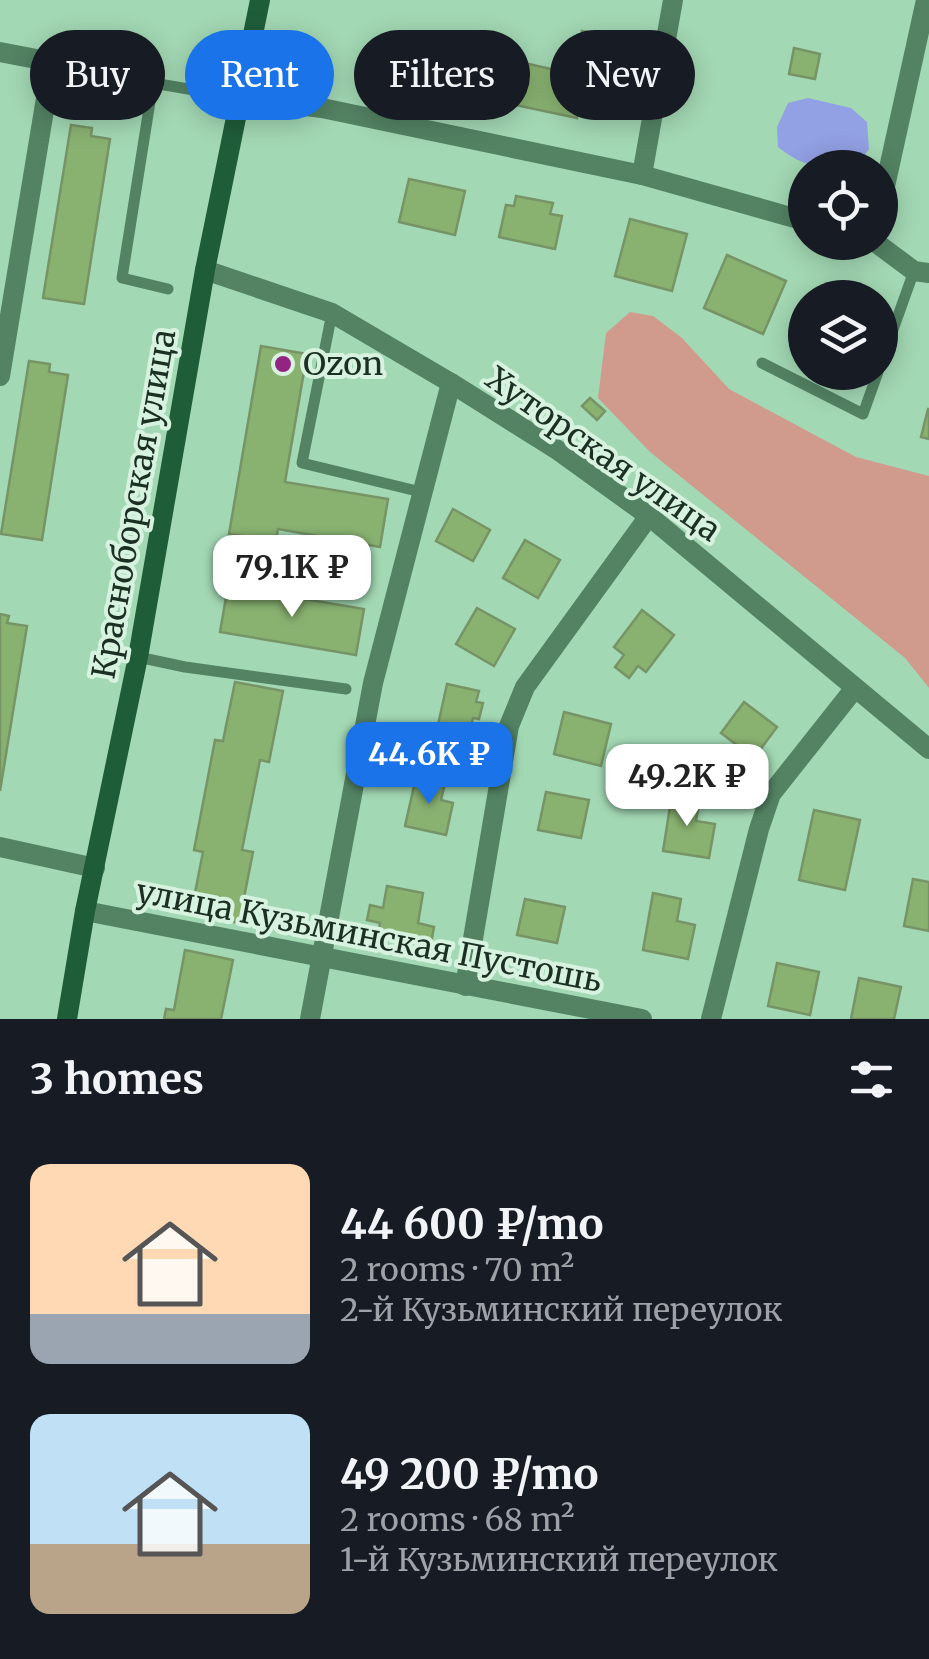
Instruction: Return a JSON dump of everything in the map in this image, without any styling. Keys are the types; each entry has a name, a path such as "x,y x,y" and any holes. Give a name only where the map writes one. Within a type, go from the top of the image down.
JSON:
{"street":[{"name":"Красноборская улица","path":"254,30 260,0"},
{"path":"642,175 672,0"},
{"path":"893,150 926,0"},
{"path":"1,58 30,60"},
{"path":"334,111 642,175 788,216"},
{"path":"0,376 7,296 41,120"},
{"name":"Красноборская улица","path":"67,1019 85,911 138,657 205,270 236,120"},
{"path":"898,257 921,272"},
{"name":"Хуторская улица","path":"205,270 332,312 556,450 649,516 929,749"},
{"path":"310,1019 373,683 451,383"},
{"path":"465,986 509,726 525,687 649,516"},
{"path":"711,1019 758,829 771,794 854,688"},
{"path":"0,847 95,868"},
{"name":"улица Кузьминская Пустошь","path":"85,911 642,1019"}],"lane":[{"path":"147,120 122,278 168,289"},
{"path":"898,325 921,272"},
{"path":"332,312 302,463 421,492"},
{"path":"762,363 788,376"},
{"path":"815,390 863,414 872,390"},
{"path":"138,657 346,689"}],"shaded area":[{"path":"630,312 653,316 682,338 729,389 856,457 929,476 929,688 905,658 650,452 598,398 606,333"}],"water":[{"path":"808,98 851,108 867,122 869,149 788,150 788,154 778,147 777,127 788,103"}],"building":[{"path":"794,48 820,54 815,79 789,74"},
{"path":"530,64 550,69 550,112 530,108"},
{"path":"71,125 92,128 91,136 110,139 84,304 43,298"},
{"path":"409,179 465,191 455,235 399,222"},
{"path":"516,196 553,203 550,214 562,216 555,249 499,237 506,205 514,206"},
{"path":"630,219 687,234 672,291 615,276"},
{"path":"727,255 786,281 763,334 704,308"},
{"path":"261,346 307,354 285,482 388,499 380,547 278,529 276,541 229,534"},
{"path":"29,361 50,364 49,372 68,375 42,540 1,534"},
{"path":"590,398 605,411 597,420 582,406"},
{"path":"929,409 929,439 921,437"},
{"path":"453,509 490,530 473,561 436,541"},
{"path":"525,540 560,560 538,598 503,578"},
{"path":"228,586 364,609 356,655 220,632"},
{"path":"477,608 515,629 494,666 456,644"},
{"path":"642,610 674,635 646,672 638,666 629,678 615,667 624,655 614,647"},
{"path":"0,614 9,616 7,623 27,626 0,791"},
{"path":"235,682 283,691 269,762 260,760 242,850 253,852 239,923 191,913 203,852 194,850 215,740 223,741"},
{"path":"447,684 479,691 476,702 483,703 479,719 473,718 468,741 436,734"},
{"path":"744,702 777,727 754,758 721,733"},
{"path":"564,712 611,724 601,766 554,754"},
{"path":"416,777 445,783 441,800 453,803 446,835 405,826"},
{"path":"546,792 589,800 581,838 538,830"},
{"path":"672,794 700,798 696,821 715,824 709,858 663,851"},
{"path":"814,810 860,820 845,890 799,880"},
{"path":"913,879 929,882 929,931 904,926"},
{"path":"387,886 423,893 418,923 434,927 431,944 378,934 380,923 367,920 370,905 383,908"},
{"path":"653,893 681,899 677,921 695,925 688,959 643,950"},
{"path":"525,899 565,907 557,943 517,935"},
{"path":"185,950 233,960 221,1019 164,1019 166,1009 174,1010"},
{"path":"777,963 819,972 810,1015 768,1006"},
{"path":"859,978 901,987 894,1019 851,1019"}],"place":[{"name":"Ozon","path":"283,364"}]}
